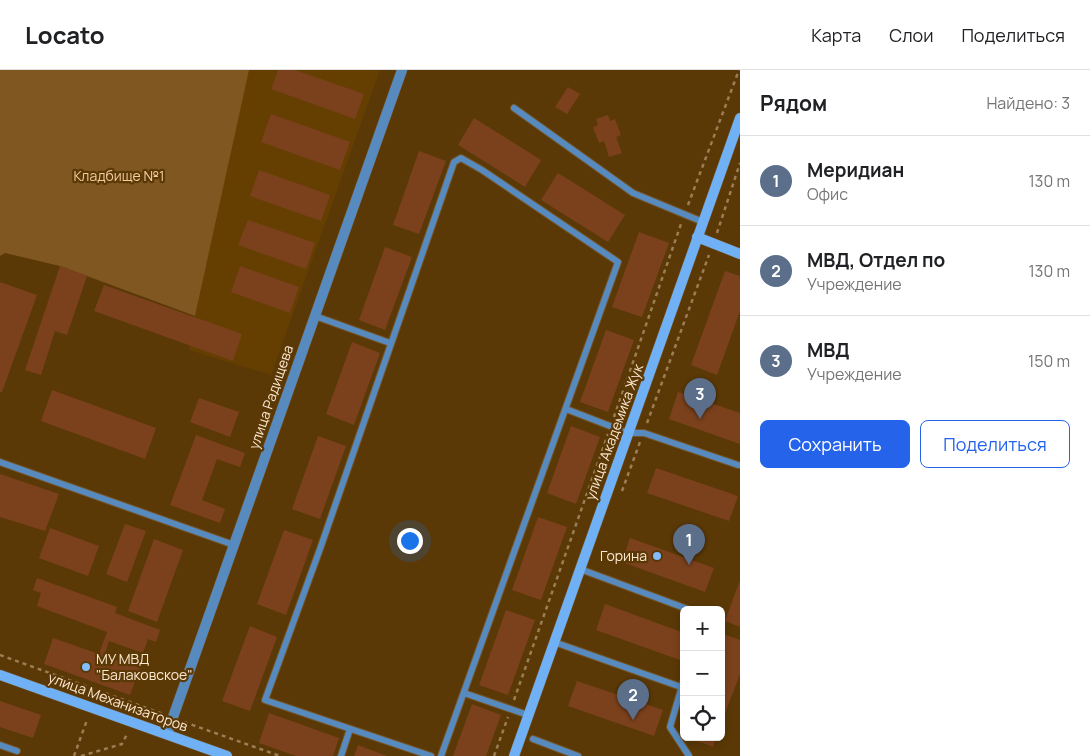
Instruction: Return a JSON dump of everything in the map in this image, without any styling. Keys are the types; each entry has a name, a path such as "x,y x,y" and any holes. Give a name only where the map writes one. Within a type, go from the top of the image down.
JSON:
{"street":[{"name":"улица Радищева","path":"167,734 402,70"},
{"name":"улица Академика Жук","path":"514,756 740,118"},
{"path":"697,237 740,254"},
{"name":"улица Механизаторов","path":"0,675 227,756"}],"lane":[{"path":"514,108 633,194 703,222"},
{"path":"430,756 265,700 320,549 454,162 461,158 482,170 618,262 442,756"},
{"path":"314,316 390,343"},
{"path":"566,409 628,433 644,433 738,465"},
{"path":"0,462 234,545"},
{"path":"580,569 680,606"},
{"path":"554,642 680,687"},
{"path":"680,691 670,727 689,756"},
{"path":"464,693 528,715"},
{"path":"341,756 350,730"},
{"path":"533,739 578,756"},
{"path":"0,745 16,751"}],"path":[{"path":"494,756 685,215 739,70"},
{"path":"621,494 714,244 740,163"},
{"path":"0,655 280,756"},
{"path":"74,756 87,720"},
{"path":"82,756 122,744 127,734"}],"shaded area":[{"path":"249,70 380,70 271,375 189,350"}],"green space":[{"name":"Кладбище №1","path":"0,70 249,70 195,316 60,266 5,253 0,256"}],"building":[{"path":"278,70 295,70 364,94 355,119 271,89"},
{"path":"568,87 580,94 567,114 555,107"},
{"path":"271,114 350,142 340,170 261,142"},
{"path":"608,115 610,121 615,119 621,135 616,137 622,153 609,157 604,141 599,143 593,127 598,125 596,119"},
{"path":"474,118 541,160 525,187 458,145"},
{"path":"419,151 446,161 419,234 393,225"},
{"path":"259,170 330,195 321,221 250,196"},
{"path":"558,173 625,215 608,242 541,200"},
{"path":"248,220 315,243 306,269 238,245"},
{"path":"639,232 669,243 642,317 612,307"},
{"path":"385,247 412,257 385,330 359,320"},
{"path":"60,266 87,276 67,335 55,331 41,375 25,370"},
{"path":"240,266 299,287 290,313 231,292"},
{"path":"725,271 740,276 740,311 717,375 691,365"},
{"path":"0,282 37,295 2,392 0,392"},
{"path":"104,285 242,334 233,361 94,311"},
{"path":"606,330 634,340 608,412 580,402"},
{"path":"352,342 380,353 354,425 326,414"},
{"path":"52,390 156,428 145,459 41,421"},
{"path":"678,392 740,413 740,444 669,419"},
{"path":"199,398 239,412 230,437 190,422"},
{"path":"571,426 600,437 576,504 547,493"},
{"path":"196,435 245,453 240,467 217,459 202,500 225,509 220,523 170,505"},
{"path":"318,436 346,446 320,519 292,509"},
{"path":"656,468 738,496 729,521 647,493"},
{"path":"0,474 59,494 45,531 0,517"},
{"path":"538,517 567,527 541,600 512,590"},
{"path":"125,524 146,531 127,582 106,574"},
{"path":"50,528 99,546 88,576 39,558"},
{"path":"284,530 313,540 286,615 257,604"},
{"path":"630,538 714,568 705,592 622,562"},
{"path":"154,539 183,550 157,622 128,611"},
{"path":"37,578 117,607 115,613 160,630 156,642 148,639 143,653 109,641 104,656 140,668 130,695 44,664 53,638 99,654 107,632 37,606 41,593 33,590"},
{"path":"740,580 740,627 725,621"},
{"path":"605,604 680,632 680,660 596,630"},
{"path":"506,610 535,620 508,695 479,685"},
{"path":"250,626 277,637 250,711 222,701"},
{"path":"725,634 740,640 740,674 725,713"},
{"path":"577,681 663,710 654,736 568,706"},
{"path":"0,701 41,715 33,738 0,727"},
{"path":"472,704 501,715 486,756 453,756"},
{"path":"269,713 339,738 333,756 296,756 259,743"},
{"path":"697,741 715,741 713,747"},
{"path":"358,745 387,756 354,756"}],"place":[{"name":"МВД","path":"700,419"},
{"name":"Горина","path":"657,556"},
{"name":"Меридиан","path":"689,565"},
{"name":"МУ МВД \"Балаковское\"","path":"86,667"},
{"name":"МВД, Отдел по","path":"633,720"}]}
